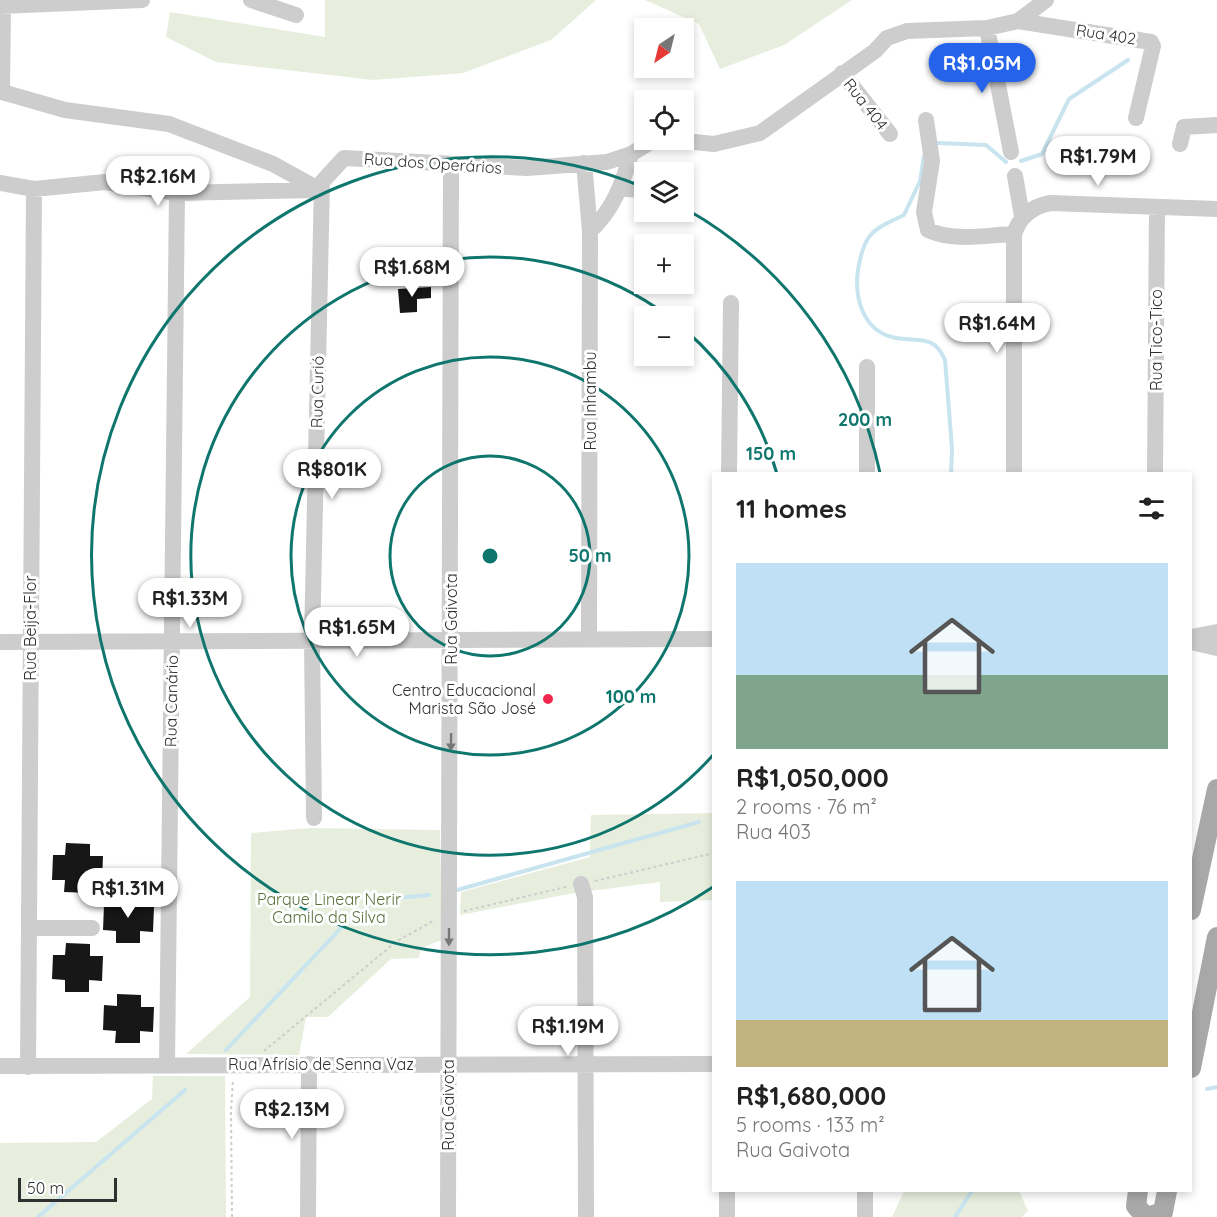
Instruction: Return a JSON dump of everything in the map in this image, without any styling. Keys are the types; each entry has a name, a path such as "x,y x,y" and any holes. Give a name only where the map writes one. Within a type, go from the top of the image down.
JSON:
{"main road":[{"path":"1192,908 1207,879 1217,789"},
{"path":"1192,1063 1217,937"},
{"path":"1126,1217 1131,1192"},
{"path":"1138,1192 1136,1206 1146,1216 1162,1214 1167,1192"}],"street":[{"path":"141,0 2,6 2,92 65,110 169,124 273,164 321,186"},
{"path":"252,0 296,15"},
{"path":"694,142 714,144 760,133 874,51 887,38 907,31 987,28 1018,21 1046,0"},
{"name":"Rua 402","path":"1018,21 1151,42 1136,118"},
{"path":"987,28 1011,152"},
{"name":"Rua 404","path":"842,73 890,134"},
{"path":"926,120 932,161 924,212 928,230 940,235 954,236 1014,234"},
{"path":"1180,144 1184,127 1217,125"},
{"name":"Rua dos Operários","path":"321,186 344,158 507,168 608,162 638,150"},
{"path":"590,231 602,219 621,188 632,154"},
{"name":"Rua Inhambu","path":"584,163 590,231 589,639"},
{"name":"Rua Gaivota","path":"448,1217 452,641 451,164"},
{"path":"1015,176 1023,216"},
{"path":"0,183 34,189 105,182 177,193 321,186"},
{"name":"Rua Curió","path":"314,818 312,641 321,186"},
{"path":"621,188 634,190"},
{"name":"Rua Beija-Flor","path":"28,1067 34,189"},
{"name":"Rua Canário","path":"167,1064 177,193"},
{"path":"1014,472 1014,234 1023,216 1040,204 1051,202 1217,209"},
{"name":"Rua Tico-Tico","path":"1155,472 1157,207"},
{"path":"729,472 731,303"},
{"path":"867,367 867,472"},
{"path":"1192,637 1217,632"},
{"path":"0,642 712,639"},
{"path":"1192,642 1217,648"},
{"path":"583,891 586,1217"},
{"path":"29,928 92,928"},
{"path":"308,1217 309,1064"},
{"name":"Rua Afrísio de Senna Vaz","path":"0,1066 712,1064"},
{"path":"727,1192 727,1217"},
{"path":"865,1192 865,1217"}],"path":[{"path":"232,1217 233,1078 397,941 449,915"}],"green space":[{"path":"325,0 596,0 551,40 463,73 373,80 216,62 166,37 170,12 325,37"},
{"path":"645,0 852,0 784,45 720,69 699,24 694,22 694,18 686,18"},
{"path":"712,813 712,900 660,902 660,882 575,893 460,915 461,892 590,857 591,815"},
{"name":"Parque Linear Nerir Camilo da Silva","path":"310,828 440,830 442,940 421,948 419,958 391,959 328,1017 306,1017 299,1055 186,1054 250,997 251,833"},
{"path":"153,1076 225,1076 226,1217 0,1217 0,1143 96,1142 152,1099"},
{"path":"904,1192 1019,1192 1028,1211 1022,1217 892,1217"}],"building":[{"path":"431,287 431,298 417,299 417,312 400,313 398,289"},
{"path":"66,843 90,844 90,856 103,856 102,881 89,880 89,893 64,892 65,880 52,880 53,855 65,855"},
{"path":"117,894 141,895 141,907 154,907 153,932 140,931 140,943 116,943 116,931 103,930 104,905 117,906"},
{"path":"66,943 90,944 90,956 103,956 102,981 89,980 89,992 65,992 65,980 52,979 53,955 65,955"},
{"path":"117,994 141,995 141,1007 154,1007 153,1032 140,1031 140,1043 115,1043 116,1031 103,1030 104,1005 117,1006"}],"waterway":[{"path":"1021,161 1042,154 1069,99 1128,60"},
{"path":"938,143 986,145 1006,162"},
{"path":"924,156 920,181 904,215 877,229 867,240 860,258 857,281 863,312 876,329 896,338 931,343 941,352 945,360 952,448 951,472"},
{"path":"457,890 699,822"},
{"path":"226,1050 341,928 376,900 429,895"},
{"path":"1207,1089 1217,1087"},
{"path":"38,1217 185,1090"},
{"path":"955,1217 971,1192"}],"place":[{"name":"Centro Educacional Marista São José","path":"548,699"}]}
